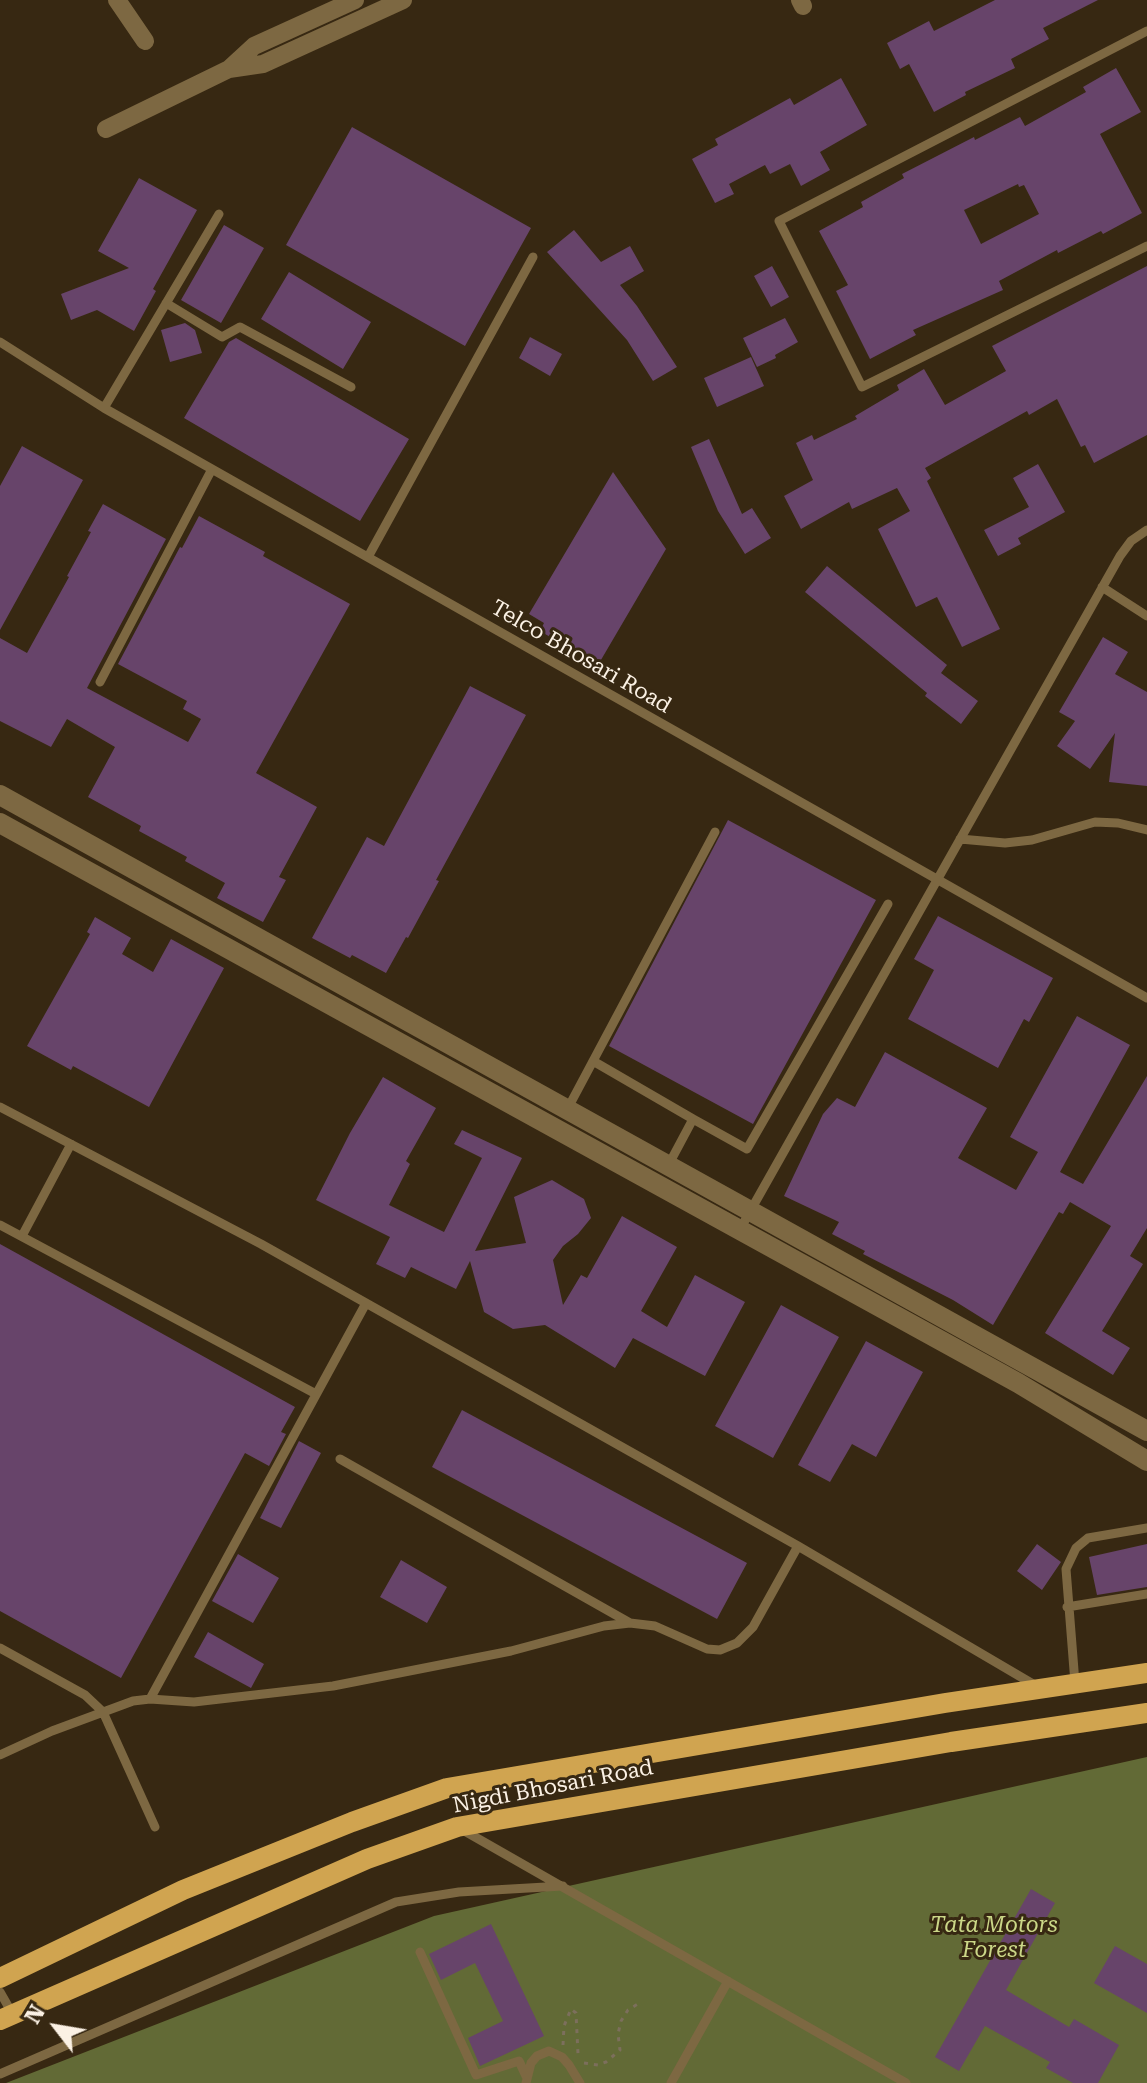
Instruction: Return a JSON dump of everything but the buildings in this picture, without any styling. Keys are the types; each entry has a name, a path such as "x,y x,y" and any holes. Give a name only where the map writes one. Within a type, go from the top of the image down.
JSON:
{"main road":[{"name":"Nigdi Bhosari Road","path":"0,1978 183,1890 352,1822 447,1788 1147,1673"},
{"name":"Nigdi Bhosari Road","path":"6,2017 367,1859 457,1827 904,1750 1147,1713"}],"street":[{"path":"117,0 145,41"},
{"path":"106,129 229,69 254,46 355,0"},
{"path":"229,69 263,64 403,0"},
{"path":"0,795 1147,1431"},
{"path":"0,823 1018,1383 1147,1461"}],"lane":[{"path":"1147,31 779,221 862,387 1147,246"},
{"path":"104,408 219,214"},
{"path":"368,557 533,257"},
{"path":"166,303 222,337 240,327 351,387"},
{"name":"Telco Bhosari Road","path":"0,342 104,408 1147,998"},
{"path":"100,682 212,469"},
{"path":"739,1231 1102,587 1131,541 1147,530"},
{"path":"1102,587 1147,616"},
{"path":"960,839 1005,843 1032,840 1095,822 1118,823 1147,830"},
{"path":"568,1108 715,832"},
{"path":"593,1061 747,1149 888,904"},
{"path":"0,1107 261,1244 798,1546 1041,1689"},
{"path":"669,1164 693,1119"},
{"path":"22,1236 71,1144"},
{"path":"0,1225 316,1394"},
{"path":"150,1699 365,1305"},
{"path":"340,1459 630,1623"},
{"path":"1075,1683 1066,1569 1076,1548 1088,1538 1147,1528"},
{"path":"0,1755 52,1731 133,1701 194,1702 333,1686 511,1651 604,1626 630,1623 655,1626 707,1649 720,1650 737,1643 753,1627 798,1546"},
{"path":"1067,1607 1147,1594"},
{"path":"0,1648 79,1691 103,1712 114,1730 155,1827"},
{"path":"457,1827 906,2083"},
{"path":"0,2074 396,1902 459,1892 563,1886"},
{"path":"420,1952 476,2075 519,2061 526,2080"},
{"path":"671,2083 728,1981"},
{"path":"0,1992 6,2017"},
{"path":"526,2080 531,2063 542,2052 549,2051 562,2057 580,2083"}],"path":[{"path":"562,2057 564,2026 571,2009 576,2013 578,2055 585,2064 598,2065 620,2050 618,2034 621,2021 628,2010 641,2002"}],"green space":[{"name":"Tata Motors Forest","path":"1147,1757 1147,2083 6,2083 434,1916"}]}
